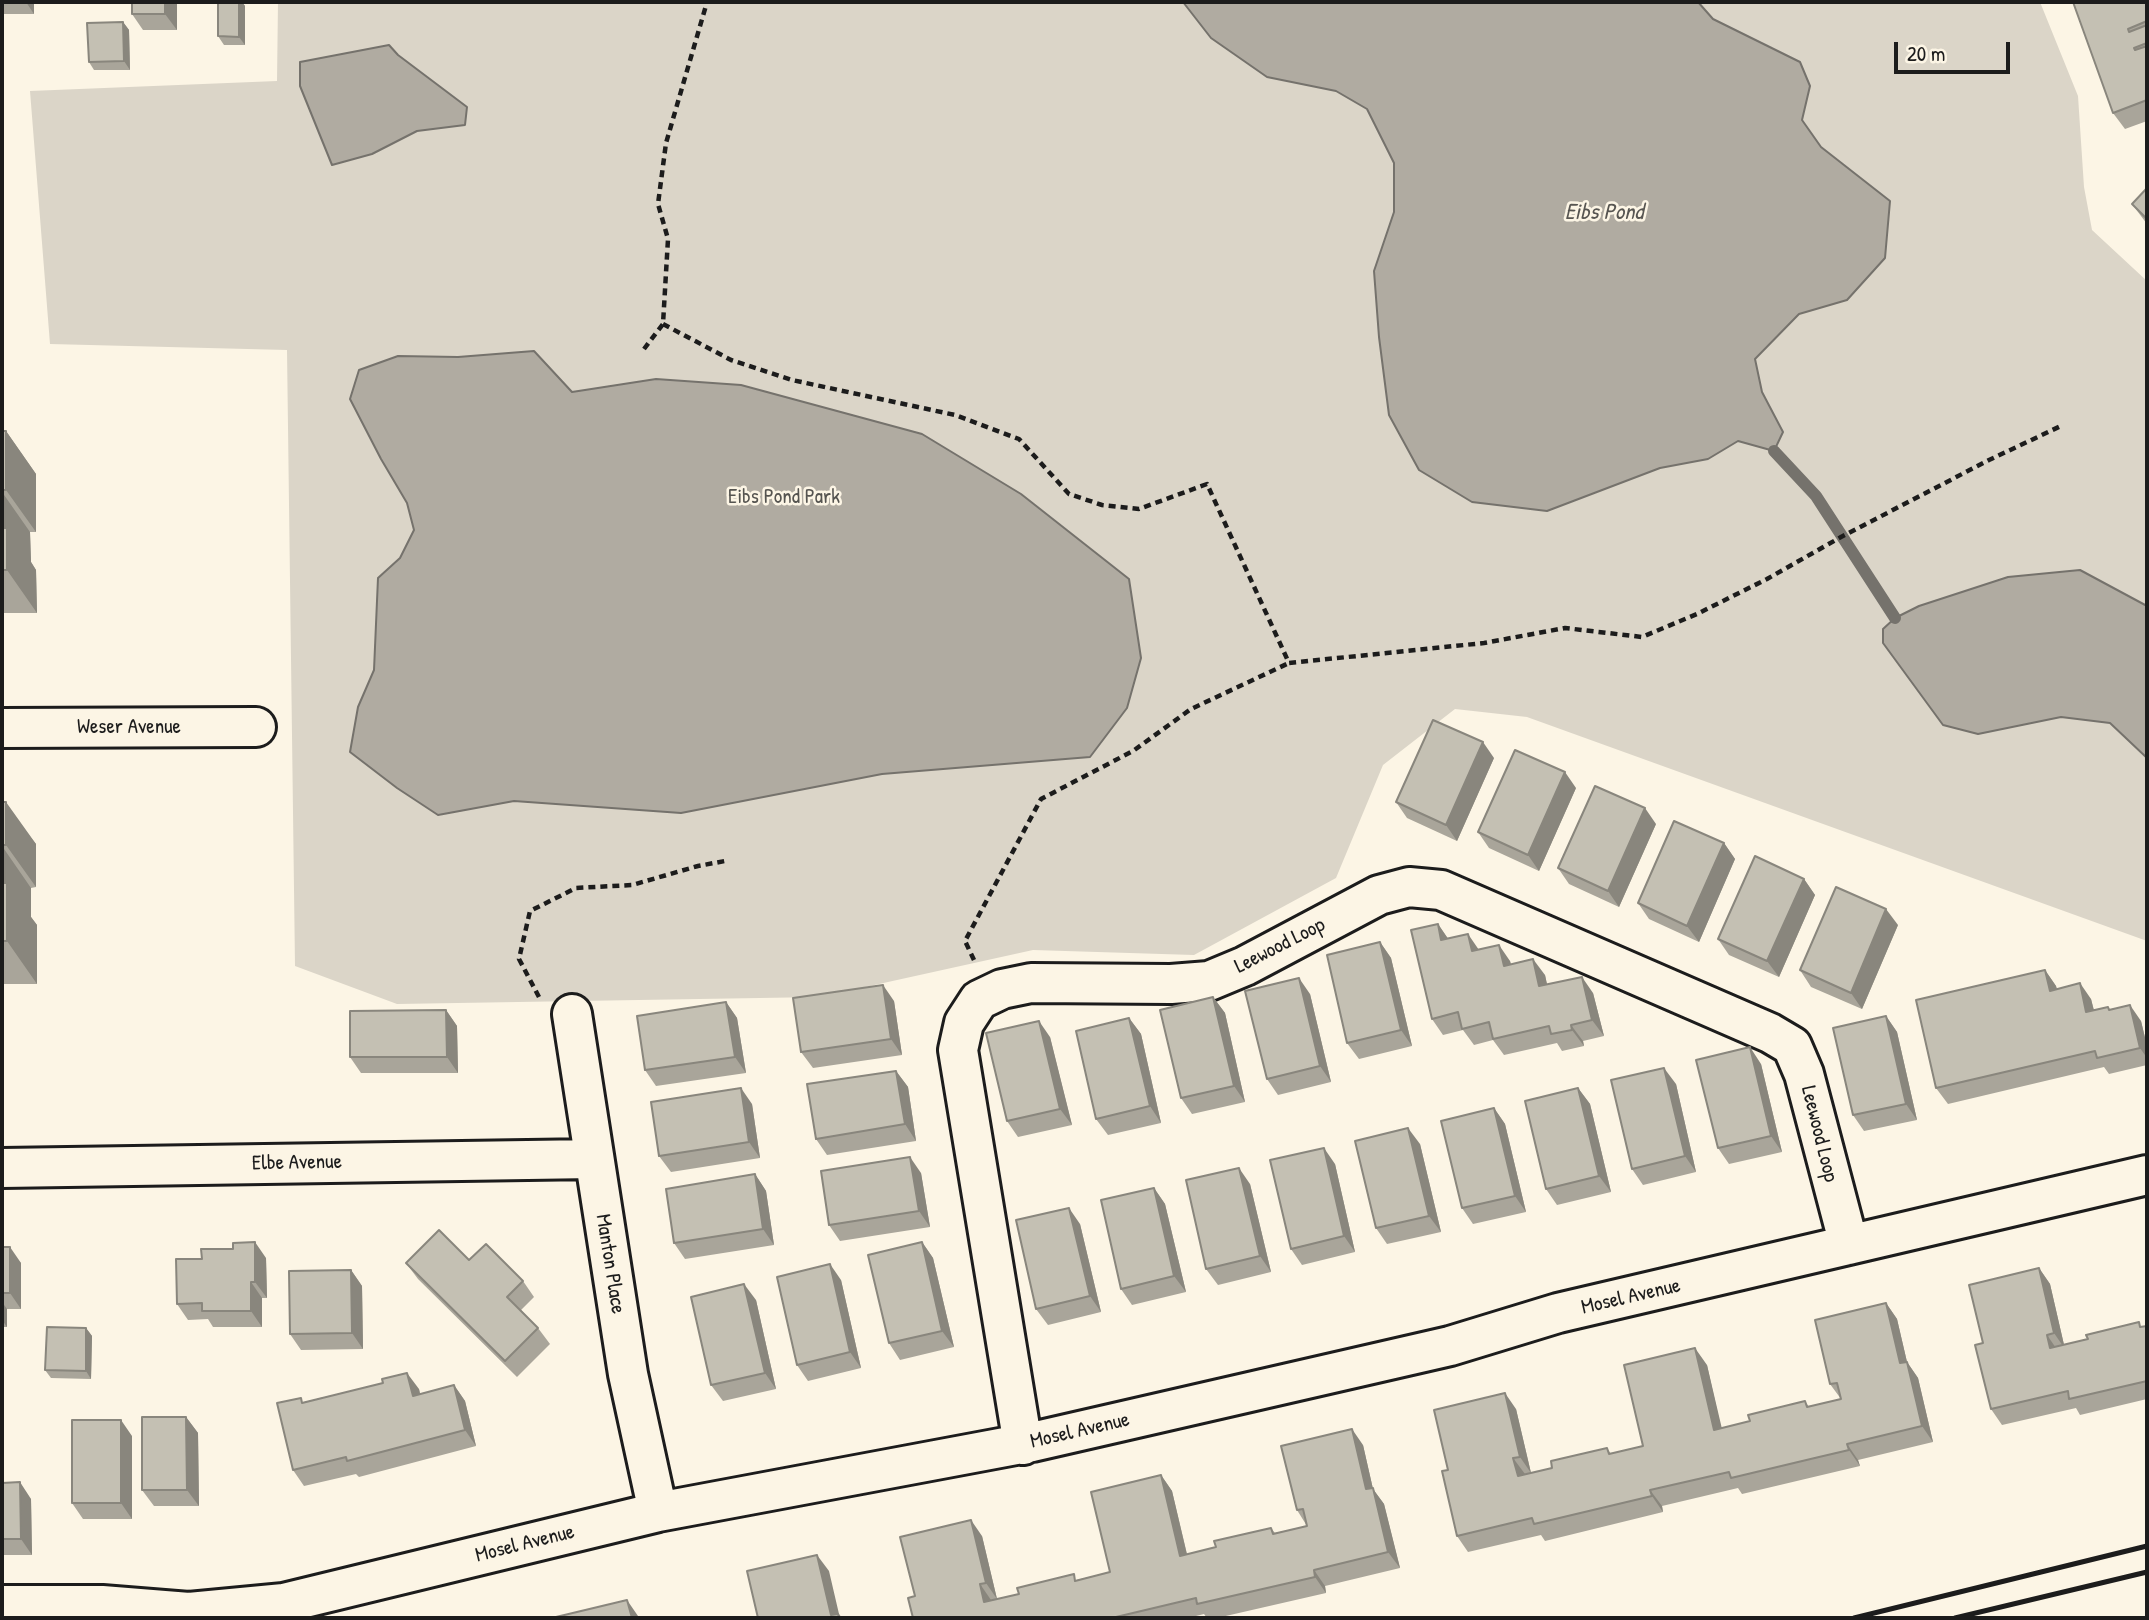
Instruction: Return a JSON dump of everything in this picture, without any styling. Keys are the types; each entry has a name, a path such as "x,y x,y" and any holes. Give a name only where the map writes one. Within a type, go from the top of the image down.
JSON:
{"street":[{"name":"Weser Avenue","path":"2,728 256,727"},
{"name":"Leewood Loop","path":"979,1000 1002,989 1031,983 1171,984 1209,981 1379,895 1409,887 1441,890 1770,1032 1792,1046 1804,1074 1849,1245"},
{"path":"979,1000 964,1023 958,1050 1023,1444"},
{"name":"Manton Place","path":"573,1022 628,1374 658,1512"},
{"name":"Elbe Avenue","path":"2,1168 593,1159"},
{"name":"Mosel Avenue","path":"2,1605 102,1605 189,1612 284,1603 658,1512 1023,1444 1450,1346 1558,1313 2147,1175"}],"path":[{"path":"644,349 663,324 668,239 658,204 666,144 707,2"},
{"path":"663,324 731,360 792,380 955,415 1019,439 1069,494 1102,505 1139,509 1207,484 1289,663"},
{"path":"979,1000 975,963 965,941 1041,799 1133,751 1191,709 1289,663 1483,643 1565,628 1642,637 1744,591 1989,460 2063,425"},
{"path":"573,1022 543,1004 519,959 530,911 576,888 632,885 725,861"}],"green space":[{"name":"Eibs Pond Park","path":"278,2 2040,2 2078,96 2084,187 2092,230 2147,281 2147,941 1527,717 1455,709 1383,765 1336,878 1194,955 1033,950 820,997 397,1004 295,966 287,350 50,344 30,91 277,81"}],"water":[{"name":"Eibs Pond","path":"1183,2 1698,2 1713,19 1800,62 1810,86 1802,120 1821,147 1890,201 1885,258 1847,300 1799,314 1755,359 1762,392 1783,432 1774,451 1738,441 1708,459 1660,468 1547,511 1472,502 1419,470 1389,415 1374,271 1394,212 1394,163 1367,109 1336,91 1267,77 1211,38"},
{"path":"389,45 398,55 467,107 465,125 417,131 372,154 332,165 300,86 300,62"},
{"path":"534,351 572,392 656,379 741,385 922,434 1021,494 1129,579 1141,658 1127,708 1090,757 882,774 681,813 514,801 438,815 350,752 358,707 374,670 378,578 400,558 414,530 407,503 350,399 359,370 398,356 458,357"},
{"path":"2080,570 2147,606 2147,758 2110,723 2061,717 1978,734 1943,725 1883,643 1883,629 1895,618 1919,606 2008,577"}],"building":[{"path":"132,2 165,2 165,14 132,14"},
{"path":"218,2 239,2 239,37 218,36"},
{"path":"2073,2 2147,2 2147,21 2128,29 2129,32 2147,25 2147,43 2134,48 2135,50 2147,46 2147,100 2113,113"},
{"path":"123,22 124,61 89,62 87,23"},
{"path":"2147,188 2147,219 2132,204"},
{"path":"2,431 6,431 6,490 2,490"},
{"path":"2,528 7,528 7,570 2,570"},
{"path":"1433,720 1483,742 1446,825 1396,802"},
{"path":"1515,750 1565,772 1528,855 1478,832"},
{"path":"1595,786 1645,808 1608,891 1558,868"},
{"path":"2,802 6,802 6,845 2,845"},
{"path":"1674,821 1724,843 1687,926 1638,903"},
{"path":"1755,856 1804,879 1767,961 1718,939"},
{"path":"2,883 7,883 7,941 2,941"},
{"path":"1836,887 1886,909 1851,993 1800,970"},
{"path":"1438,924 1441,940 1468,934 1472,951 1499,945 1504,966 1533,959 1539,986 1582,977 1592,1020 1571,1025 1572,1030 1551,1034 1549,1026 1493,1039 1489,1022 1462,1029 1458,1012 1432,1019 1411,930"},
{"path":"1380,942 1401,1030 1347,1043 1327,955"},
{"path":"2045,970 2050,991 2080,983 2086,1012 2130,1005 2140,1048 2097,1058 2095,1051 1936,1088 1916,1000"},
{"path":"1299,978 1320,1066 1267,1079 1245,991"},
{"path":"883,985 891,1039 801,1052 793,998"},
{"path":"1213,997 1234,1086 1181,1098 1160,1010"},
{"path":"726,1002 735,1057 645,1070 637,1016"},
{"path":"446,1010 447,1057 350,1057 350,1011"},
{"path":"1886,1016 1906,1104 1853,1115 1833,1028"},
{"path":"1129,1018 1150,1106 1096,1119 1076,1031"},
{"path":"1039,1021 1060,1109 1007,1121 986,1033"},
{"path":"1750,1047 1771,1136 1718,1148 1696,1060"},
{"path":"1664,1068 1685,1156 1632,1169 1611,1080"},
{"path":"896,1071 905,1124 816,1139 807,1084"},
{"path":"741,1088 749,1142 659,1156 651,1102"},
{"path":"1578,1088 1599,1176 1546,1189 1525,1101"},
{"path":"1494,1108 1515,1196 1462,1208 1441,1121"},
{"path":"1408,1128 1429,1216 1376,1228 1355,1141"},
{"path":"1324,1148 1344,1236 1291,1249 1270,1160"},
{"path":"910,1157 919,1211 829,1225 821,1171"},
{"path":"1239,1168 1260,1256 1206,1269 1186,1180"},
{"path":"755,1174 763,1229 674,1243 666,1189"},
{"path":"1154,1188 1174,1276 1121,1289 1101,1200"},
{"path":"1069,1208 1090,1296 1036,1309 1016,1220"},
{"path":"439,1230 469,1260 486,1244 523,1281 507,1297 538,1328 505,1361 406,1263"},
{"path":"255,1242 255,1282 251,1282 251,1311 202,1311 202,1303 177,1304 176,1259 202,1259 201,1249 233,1249 233,1243"},
{"path":"922,1242 942,1331 889,1343 868,1255"},
{"path":"2,1247 10,1247 10,1293 2,1293"},
{"path":"830,1264 850,1352 797,1365 777,1277"},
{"path":"2039,1268 2054,1333 2047,1335 2050,1348 2088,1339 2086,1335 2139,1322 2140,1327 2147,1326 2147,1381 2069,1399 2068,1391 1991,1409 1975,1345 1983,1343 1969,1285"},
{"path":"351,1270 352,1333 290,1334 289,1271"},
{"path":"744,1284 765,1373 711,1385 691,1297"},
{"path":"1886,1303 1900,1363 1907,1362 1922,1426 1847,1444 1849,1450 1731,1478 1729,1472 1650,1490 1652,1496 1534,1524 1532,1518 1457,1536 1442,1471 1448,1470 1434,1410 1505,1393 1520,1457 1513,1458 1518,1476 1552,1468 1551,1461 1607,1448 1609,1454 1643,1446 1624,1365 1695,1348 1714,1430 1750,1421 1748,1415 1805,1401 1807,1407 1841,1399 1837,1383 1830,1384 1815,1320"},
{"path":"47,1327 86,1328 86,1371 45,1370"},
{"path":"407,1373 413,1396 454,1385 465,1430 347,1461 346,1457 293,1470 277,1403 301,1398 302,1403 383,1383 382,1379"},
{"path":"142,1417 186,1417 187,1490 142,1490"},
{"path":"72,1420 121,1420 121,1503 72,1503"},
{"path":"1352,1429 1366,1489 1373,1488 1388,1552 1314,1570 1315,1577 1197,1604 1196,1598 1117,1618 913,1618 908,1598 915,1596 900,1537 971,1520 986,1583 980,1584 984,1602 1019,1594 1017,1588 1074,1574 1075,1581 1110,1572 1091,1492 1161,1475 1180,1556 1216,1547 1214,1541 1271,1528 1273,1534 1307,1526 1303,1509 1297,1510 1281,1446"},
{"path":"20,1482 21,1539 2,1539 2,1483"},
{"path":"817,1555 831,1615 838,1614 839,1618 758,1618 747,1571"},
{"path":"627,1600 632,1618 556,1617"}],"waterway":[{"path":"1774,451 1816,496 1895,618"}],"railway":[{"path":"1854,1618 2147,1546"},
{"path":"1955,1618 2147,1572"}]}
